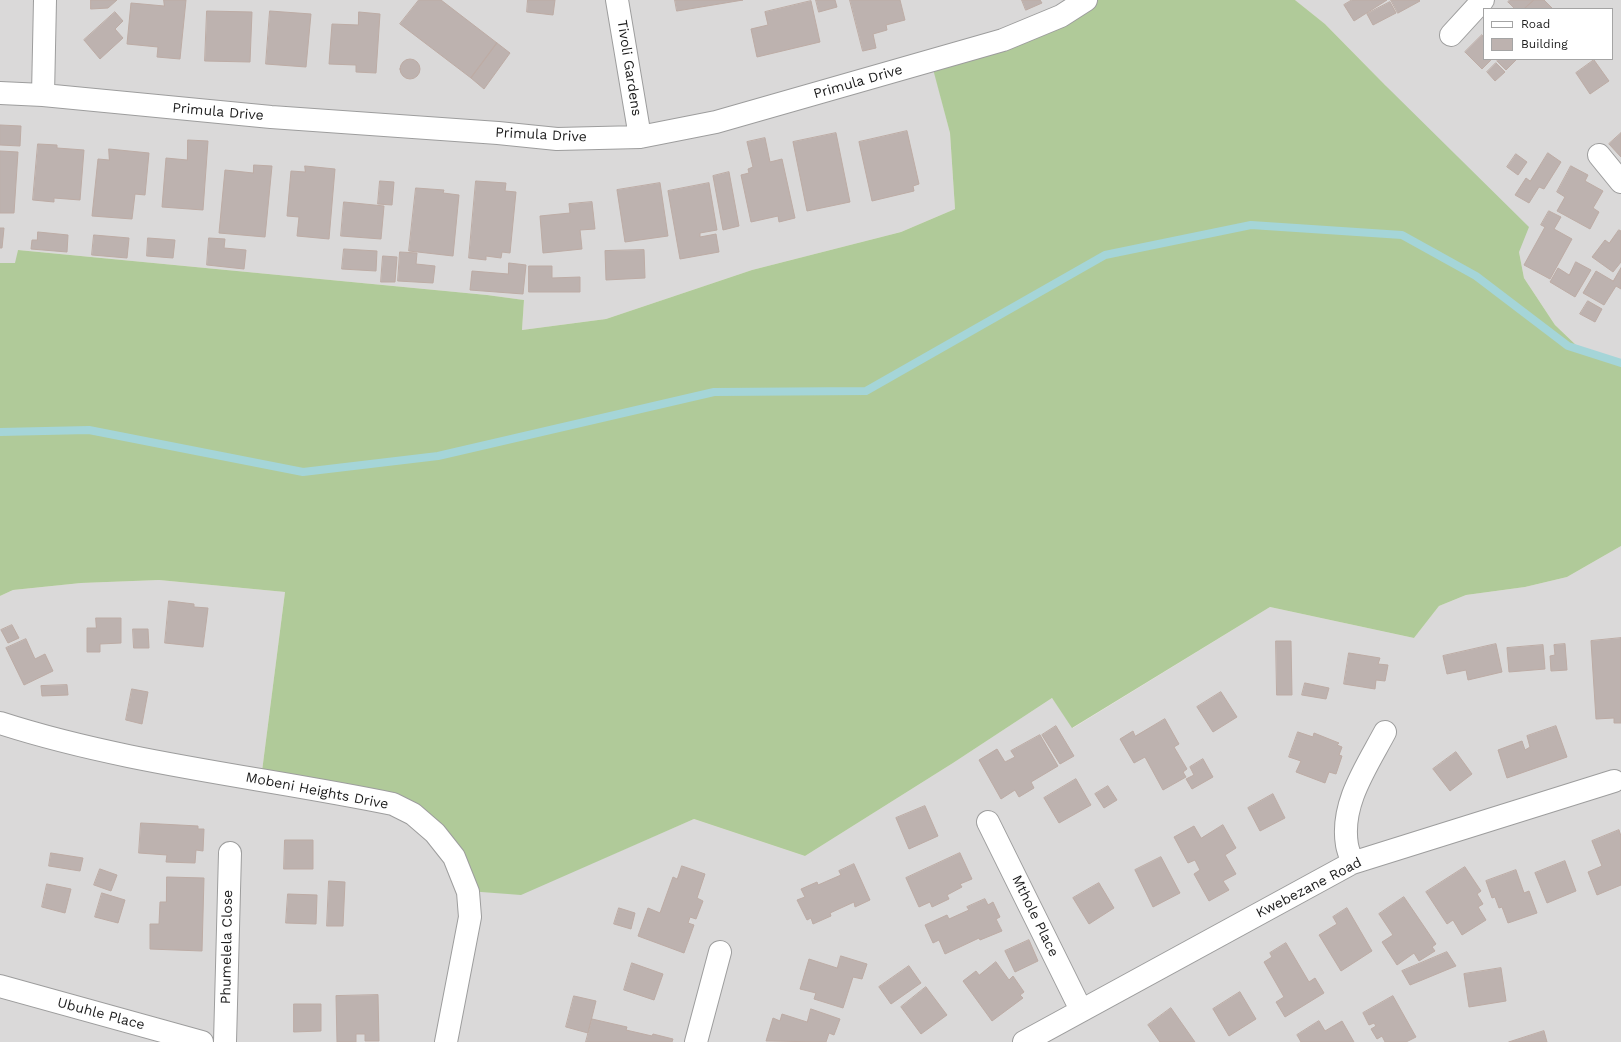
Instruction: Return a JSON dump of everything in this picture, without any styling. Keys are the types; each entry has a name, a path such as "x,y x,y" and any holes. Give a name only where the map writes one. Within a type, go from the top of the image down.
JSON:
{"street":[{"path":"43,95 45,0"},
{"name":"Tivoli Gardens","path":"618,0 640,137"},
{"name":"Primula Drive","path":"0,93 43,95 271,117 498,133 557,139 640,137 716,122 1003,40 1061,16 1086,0"},
{"path":"1451,35 1483,0"},
{"path":"1599,155 1621,182"},
{"name":"Mobeni Heights Drive","path":"0,723 40,735 172,764 393,804 413,814 435,833 454,857 468,892 470,917 446,1042"},
{"path":"1352,863 1347,844 1347,820 1354,790 1385,732"},
{"name":"Kwebezane Road","path":"1024,1042 1352,863 1614,780"},
{"name":"Mthole Place","path":"988,822 1081,1010"},
{"name":"Phumelela Close","path":"225,1042 230,853"},
{"path":"696,1042 720,952"},
{"name":"Ubuhle Place","path":"0,986 202,1042"}],"shaded area":[{"path":"0,0 1090,0 934,70 950,133 955,209 901,232 752,270 606,319 522,330 524,300 487,295 18,250 16,263 0,263"},
{"path":"1295,0 1621,0 1621,362 1576,345 1555,325 1524,278 1519,252 1385,85 1325,24"},
{"path":"1621,546 1621,1042 0,1042 0,596 13,590 81,583 159,580 285,592 261,779 393,804 521,894 694,819 805,856 953,763 1052,698 1073,728 1270,607 1414,638 1439,606 1466,595 1525,587 1567,577"}],"green space":[{"path":"1090,0 1295,0 1325,24 1529,227 1519,252 1524,278 1555,325 1576,345 1621,362 1621,546 1567,577 1525,587 1466,595 1439,606 1414,638 1270,607 1072,728 1052,698 953,763 805,856 694,819 521,895 468,891 413,813 261,779 285,592 159,580 81,583 13,590 0,596 0,263 15,263 18,250 487,295 524,300 522,330 606,319 752,270 901,232 955,209 950,133 933,69"}],"building":[{"path":"91,0 117,0 108,8 91,9"},
{"path":"164,0 186,0 180,59 157,57 158,47 127,44 131,3 164,6"},
{"path":"419,0 441,0 497,43 471,78 400,24"},
{"path":"528,0 555,0 553,15 527,12"},
{"path":"675,0 743,0 677,11"},
{"path":"816,0 835,0 837,7 819,12"},
{"path":"850,0 900,0 905,20 886,25 887,30 873,34 876,48 863,51"},
{"path":"1022,0 1040,0 1042,3 1026,10"},
{"path":"1352,0 1387,0 1354,21 1344,5"},
{"path":"1391,0 1419,0 1420,1 1398,13"},
{"path":"1510,0 1534,0 1525,8 1514,8 1508,2"},
{"path":"1534,0 1544,0 1552,8 1525,8"},
{"path":"811,1 820,42 757,57 751,29 768,25 765,12"},
{"path":"1390,2 1396,13 1373,25 1367,14"},
{"path":"207,11 252,12 250,62 205,61"},
{"path":"270,11 311,14 306,67 266,64"},
{"path":"115,12 123,21 115,29 123,38 100,59 84,40"},
{"path":"359,12 380,14 376,73 356,72 356,65 329,64 332,24 358,25"},
{"path":"1482,35 1483,60 1491,60 1482,69 1465,52"},
{"path":"497,43 510,53 484,89 471,78"},
{"path":"410,59 417,62 420,69 417,76 410,79 403,76 400,69 403,62"},
{"path":"1498,60 1516,60 1506,70 1497,61"},
{"path":"1594,60 1609,81 1590,94 1576,73"},
{"path":"1496,63 1505,72 1495,81 1487,72"},
{"path":"0,125 21,126 20,146 0,145"},
{"path":"907,131 919,184 913,186 914,191 872,201 859,142"},
{"path":"836,133 850,202 807,211 793,142"},
{"path":"1621,133 1621,157 1609,144"},
{"path":"765,138 770,162 782,159 795,218 779,222 778,216 751,222 741,175 749,173 748,169 753,167 747,142"},
{"path":"188,140 208,141 203,210 162,207 166,158 187,160"},
{"path":"38,144 57,145 57,148 84,150 80,200 54,198 54,202 33,200"},
{"path":"109,149 149,153 145,195 135,194 132,219 92,216 98,159 109,160"},
{"path":"0,151 18,152 14,213 0,213"},
{"path":"1548,153 1561,162 1544,189 1539,187 1529,203 1515,195 1526,178 1530,181"},
{"path":"1516,154 1527,162 1518,175 1507,167"},
{"path":"254,165 272,166 265,237 219,233 225,170 253,173"},
{"path":"305,166 335,169 329,239 297,236 299,217 287,216 291,171 305,172"},
{"path":"1571,166 1588,175 1585,181 1603,191 1593,208 1599,212 1590,229 1557,211 1565,197 1557,192"},
{"path":"729,172 739,226 723,230 713,176"},
{"path":"380,181 394,182 392,205 378,204"},
{"path":"476,181 506,183 505,191 516,192 510,253 502,252 501,258 486,256 486,260 469,258"},
{"path":"660,183 668,236 625,242 617,190"},
{"path":"709,183 717,230 700,233 700,237 716,234 719,252 680,259 668,191"},
{"path":"416,188 444,190 443,193 459,195 453,256 409,251"},
{"path":"344,202 384,206 381,239 341,236"},
{"path":"592,202 595,229 580,230 582,249 543,253 540,216 570,213 569,204"},
{"path":"1549,211 1561,217 1554,229 1572,239 1550,279 1524,265 1545,227 1541,225"},
{"path":"0,228 4,228 2,248 0,248"},
{"path":"1619,230 1621,231 1621,262 1613,272 1592,257 1605,240 1609,243"},
{"path":"38,232 68,235 67,252 31,249 32,240 37,240"},
{"path":"94,235 129,238 127,258 92,255"},
{"path":"148,238 175,240 173,258 147,256"},
{"path":"209,238 225,239 224,248 246,250 244,269 207,265"},
{"path":"344,249 377,251 376,271 342,269"},
{"path":"644,250 645,278 606,280 605,251"},
{"path":"400,252 417,253 416,264 435,266 433,283 398,281"},
{"path":"383,256 397,257 395,282 381,282"},
{"path":"1576,262 1591,270 1575,297 1550,282 1558,268 1569,275"},
{"path":"509,263 526,265 523,294 470,290 472,271 508,274"},
{"path":"529,266 552,266 552,278 580,277 580,292 529,292"},
{"path":"1621,268 1621,289 1616,286 1604,305 1583,293 1596,271 1613,281"},
{"path":"1588,301 1602,309 1595,322 1580,314"},
{"path":"169,601 194,604 194,607 208,608 203,647 165,643"},
{"path":"96,618 121,618 121,643 100,644 100,652 87,652 87,628 96,628"},
{"path":"12,625 19,638 8,643 1,630"},
{"path":"133,629 148,629 149,648 134,648"},
{"path":"1621,638 1621,723 1614,723 1614,718 1596,719 1591,641"},
{"path":"26,639 35,659 45,654 53,671 24,685 6,648"},
{"path":"1276,641 1291,641 1292,695 1277,695"},
{"path":"1496,644 1502,672 1468,680 1466,670 1447,674 1443,656"},
{"path":"1565,644 1567,670 1551,671 1550,656 1555,655 1554,645"},
{"path":"1543,645 1545,669 1509,672 1507,648"},
{"path":"1349,653 1380,658 1378,664 1388,665 1385,681 1376,680 1375,689 1344,684"},
{"path":"1305,683 1329,688 1326,699 1302,695"},
{"path":"67,685 68,695 42,696 41,686"},
{"path":"132,689 148,692 142,724 126,720"},
{"path":"1221,692 1237,717 1213,732 1197,707"},
{"path":"1165,719 1179,744 1174,747 1187,769 1183,772 1186,777 1163,790 1145,757 1134,763 1120,739 1133,731 1135,736"},
{"path":"1056,726 1074,756 1060,764 1042,735"},
{"path":"1556,726 1567,757 1507,778 1498,750 1522,741 1525,750 1530,747 1527,736"},
{"path":"1298,732 1313,737 1314,733 1339,743 1337,745 1342,747 1339,755 1342,756 1336,774 1329,772 1325,783 1296,772 1301,761 1289,757"},
{"path":"1040,735 1058,766 1031,782 1034,788 1019,797 1015,790 1001,799 979,760 997,749 1005,762 1015,757 1011,751"},
{"path":"1456,752 1472,774 1450,791 1433,769"},
{"path":"1203,759 1213,777 1192,789 1186,779 1194,775 1190,767"},
{"path":"1076,779 1091,805 1059,823 1044,798"},
{"path":"1108,786 1117,800 1104,808 1095,794"},
{"path":"1273,794 1285,818 1260,831 1248,808"},
{"path":"925,806 938,836 909,849 896,818"},
{"path":"141,823 198,826 198,829 204,829 203,851 196,850 195,863 166,862 167,855 139,853"},
{"path":"1223,825 1236,848 1225,855 1236,874 1223,881 1229,890 1209,901 1194,874 1200,870 1195,860 1188,863 1174,837 1194,826 1201,838"},
{"path":"1619,830 1621,836 1621,885 1597,895 1588,872 1602,866 1592,841"},
{"path":"285,840 313,840 313,869 284,869"},
{"path":"51,853 83,858 80,871 49,866"},
{"path":"960,853 972,879 960,884 962,887 947,895 949,899 932,907 930,902 919,907 906,878"},
{"path":"1161,857 1180,893 1153,907 1135,870"},
{"path":"1565,861 1576,891 1547,903 1535,873"},
{"path":"854,864 870,900 855,907 854,902 830,913 831,916 813,924 811,918 807,920 797,900 805,897 801,889 817,882 818,885 841,875 839,871"},
{"path":"682,866 705,874 697,898 703,901 696,919 690,917 688,923 694,925 684,953 638,936 648,908 660,913 673,877 677,879"},
{"path":"1465,867 1481,891 1477,894 1483,904 1478,907 1486,920 1462,935 1453,920 1447,924 1426,892"},
{"path":"100,869 117,875 111,891 94,885"},
{"path":"1516,870 1524,893 1529,891 1537,913 1508,923 1502,907 1499,908 1495,897 1492,898 1486,881"},
{"path":"167,877 204,878 202,951 150,949 150,924 159,924 160,902 166,902"},
{"path":"329,881 345,882 343,926 327,926"},
{"path":"1099,883 1114,908 1089,924 1073,898"},
{"path":"47,884 71,889 65,913 42,907"},
{"path":"102,893 125,900 118,923 95,917"},
{"path":"288,894 317,895 316,924 286,923"},
{"path":"1404,897 1436,944 1432,947 1435,951 1419,961 1414,953 1397,965 1382,942 1393,935 1379,914"},
{"path":"985,899 988,905 993,902 1000,917 996,919 1002,931 980,940 979,938 945,954 939,940 933,943 925,925 947,915 949,919 969,910 967,907"},
{"path":"619,908 635,913 631,929 614,924"},
{"path":"1347,908 1372,951 1341,971 1319,935 1337,924 1333,917"},
{"path":"1029,940 1038,961 1015,972 1005,951"},
{"path":"1286,943 1309,982 1315,978 1324,993 1285,1017 1276,1002 1284,997 1264,962 1272,957 1270,953"},
{"path":"1447,952 1456,966 1410,985 1402,971"},
{"path":"841,956 867,964 862,979 853,977 843,1008 814,999 816,993 800,989 809,959 837,968"},
{"path":"996,962 1009,980 1013,976 1024,992 1020,995 1023,998 992,1021 963,981 976,971 979,975"},
{"path":"632,963 663,974 654,1000 624,990"},
{"path":"909,966 921,983 891,1004 879,987"},
{"path":"1501,968 1506,1001 1469,1007 1464,974"},
{"path":"926,987 947,1015 921,1034 901,1007"},
{"path":"1240,992 1256,1019 1229,1036 1213,1009"},
{"path":"378,995 379,1041 365,1041 365,1034 356,1034 356,1042 337,1042 336,996"},
{"path":"574,996 596,1001 588,1033 566,1027"},
{"path":"1393,996 1416,1037 1406,1042 1385,1042 1382,1036 1377,1039 1371,1029 1376,1026 1374,1023 1369,1025 1363,1013"},
{"path":"294,1004 321,1004 321,1031 294,1032"},
{"path":"1171,1008 1195,1042 1160,1042 1148,1025"},
{"path":"811,1009 840,1019 834,1035 829,1033 826,1042 766,1041 773,1018 780,1021 782,1014 807,1022"},
{"path":"592,1019 627,1027 626,1030 673,1039 672,1042 586,1042"},
{"path":"1319,1021 1325,1031 1342,1021 1354,1042 1301,1042 1297,1035"},
{"path":"1544,1031 1547,1042 1509,1042"}],"waterway":[{"path":"0,432 89,430 303,472 438,456 714,392 866,391 1105,255 1251,225 1402,235 1476,276 1568,346 1621,363"}]}
